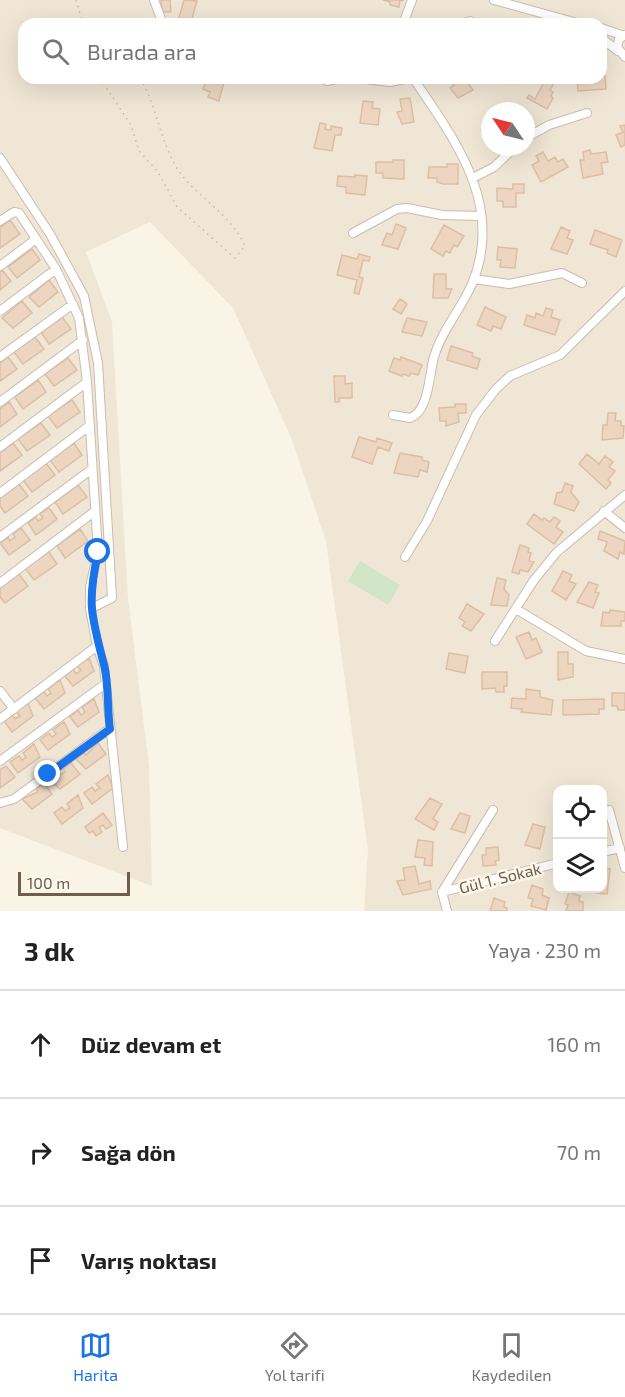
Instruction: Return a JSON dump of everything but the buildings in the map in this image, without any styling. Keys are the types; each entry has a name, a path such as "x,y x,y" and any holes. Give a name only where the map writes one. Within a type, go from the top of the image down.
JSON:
{"street":[{"path":"154,0 161,18"},
{"path":"405,18 412,0"},
{"path":"494,0 556,18"},
{"path":"607,30 624,36 618,43 622,56"},
{"path":"607,43 622,56"},
{"path":"393,415 410,417 419,413 439,342 474,279 479,254 481,216 473,178 457,145 415,84"},
{"path":"535,133 549,125 587,113"},
{"path":"473,178 494,167 506,156"},
{"path":"0,158 50,234 84,296 98,363 112,598 90,609"},
{"path":"353,233 397,209 406,208 442,215 481,216"},
{"path":"0,221 14,212 19,213 56,269 79,318 87,382 98,552 90,587 90,609 97,646 104,666 123,847"},
{"path":"0,266 36,238"},
{"path":"0,311 56,269"},
{"path":"474,279 500,285 562,273 582,283"},
{"path":"405,557 427,521 476,415 496,389 510,376 560,355 625,291"},
{"path":"0,357 73,304"},
{"path":"0,402 82,340"},
{"path":"0,447 87,382"},
{"path":"0,493 89,426"},
{"path":"0,537 92,469"},
{"path":"495,640 534,580 557,552 625,495"},
{"path":"0,583 95,511"},
{"path":"604,511 625,528"},
{"path":"516,609 586,651 625,659"},
{"path":"0,719 97,646"},
{"path":"0,761 105,684"},
{"path":"0,691 14,709"},
{"path":"0,802 14,799 110,729"},
{"path":"447,911 442,892 493,810"},
{"path":"609,810 625,868"},
{"path":"607,851 620,848"},
{"name":"Gül 1. Sokak","path":"442,892 553,864"}],"path":[{"path":"76,0 81,18"},
{"path":"104,84 131,125 139,151 158,172 177,207 235,258 245,246 237,229 195,188 173,162 152,99 143,84"}],"shaded area":[{"path":"0,0 625,0 625,911 364,911 368,850 326,541 292,440 233,308 150,222 86,252 112,322 128,599 149,765 152,886 0,828"}],"green space":[{"path":"360,561 400,585 388,605 348,581"}],"route":[{"path":"48,774 110,729 104,666 97,646 90,609 90,587 98,552"}]}
